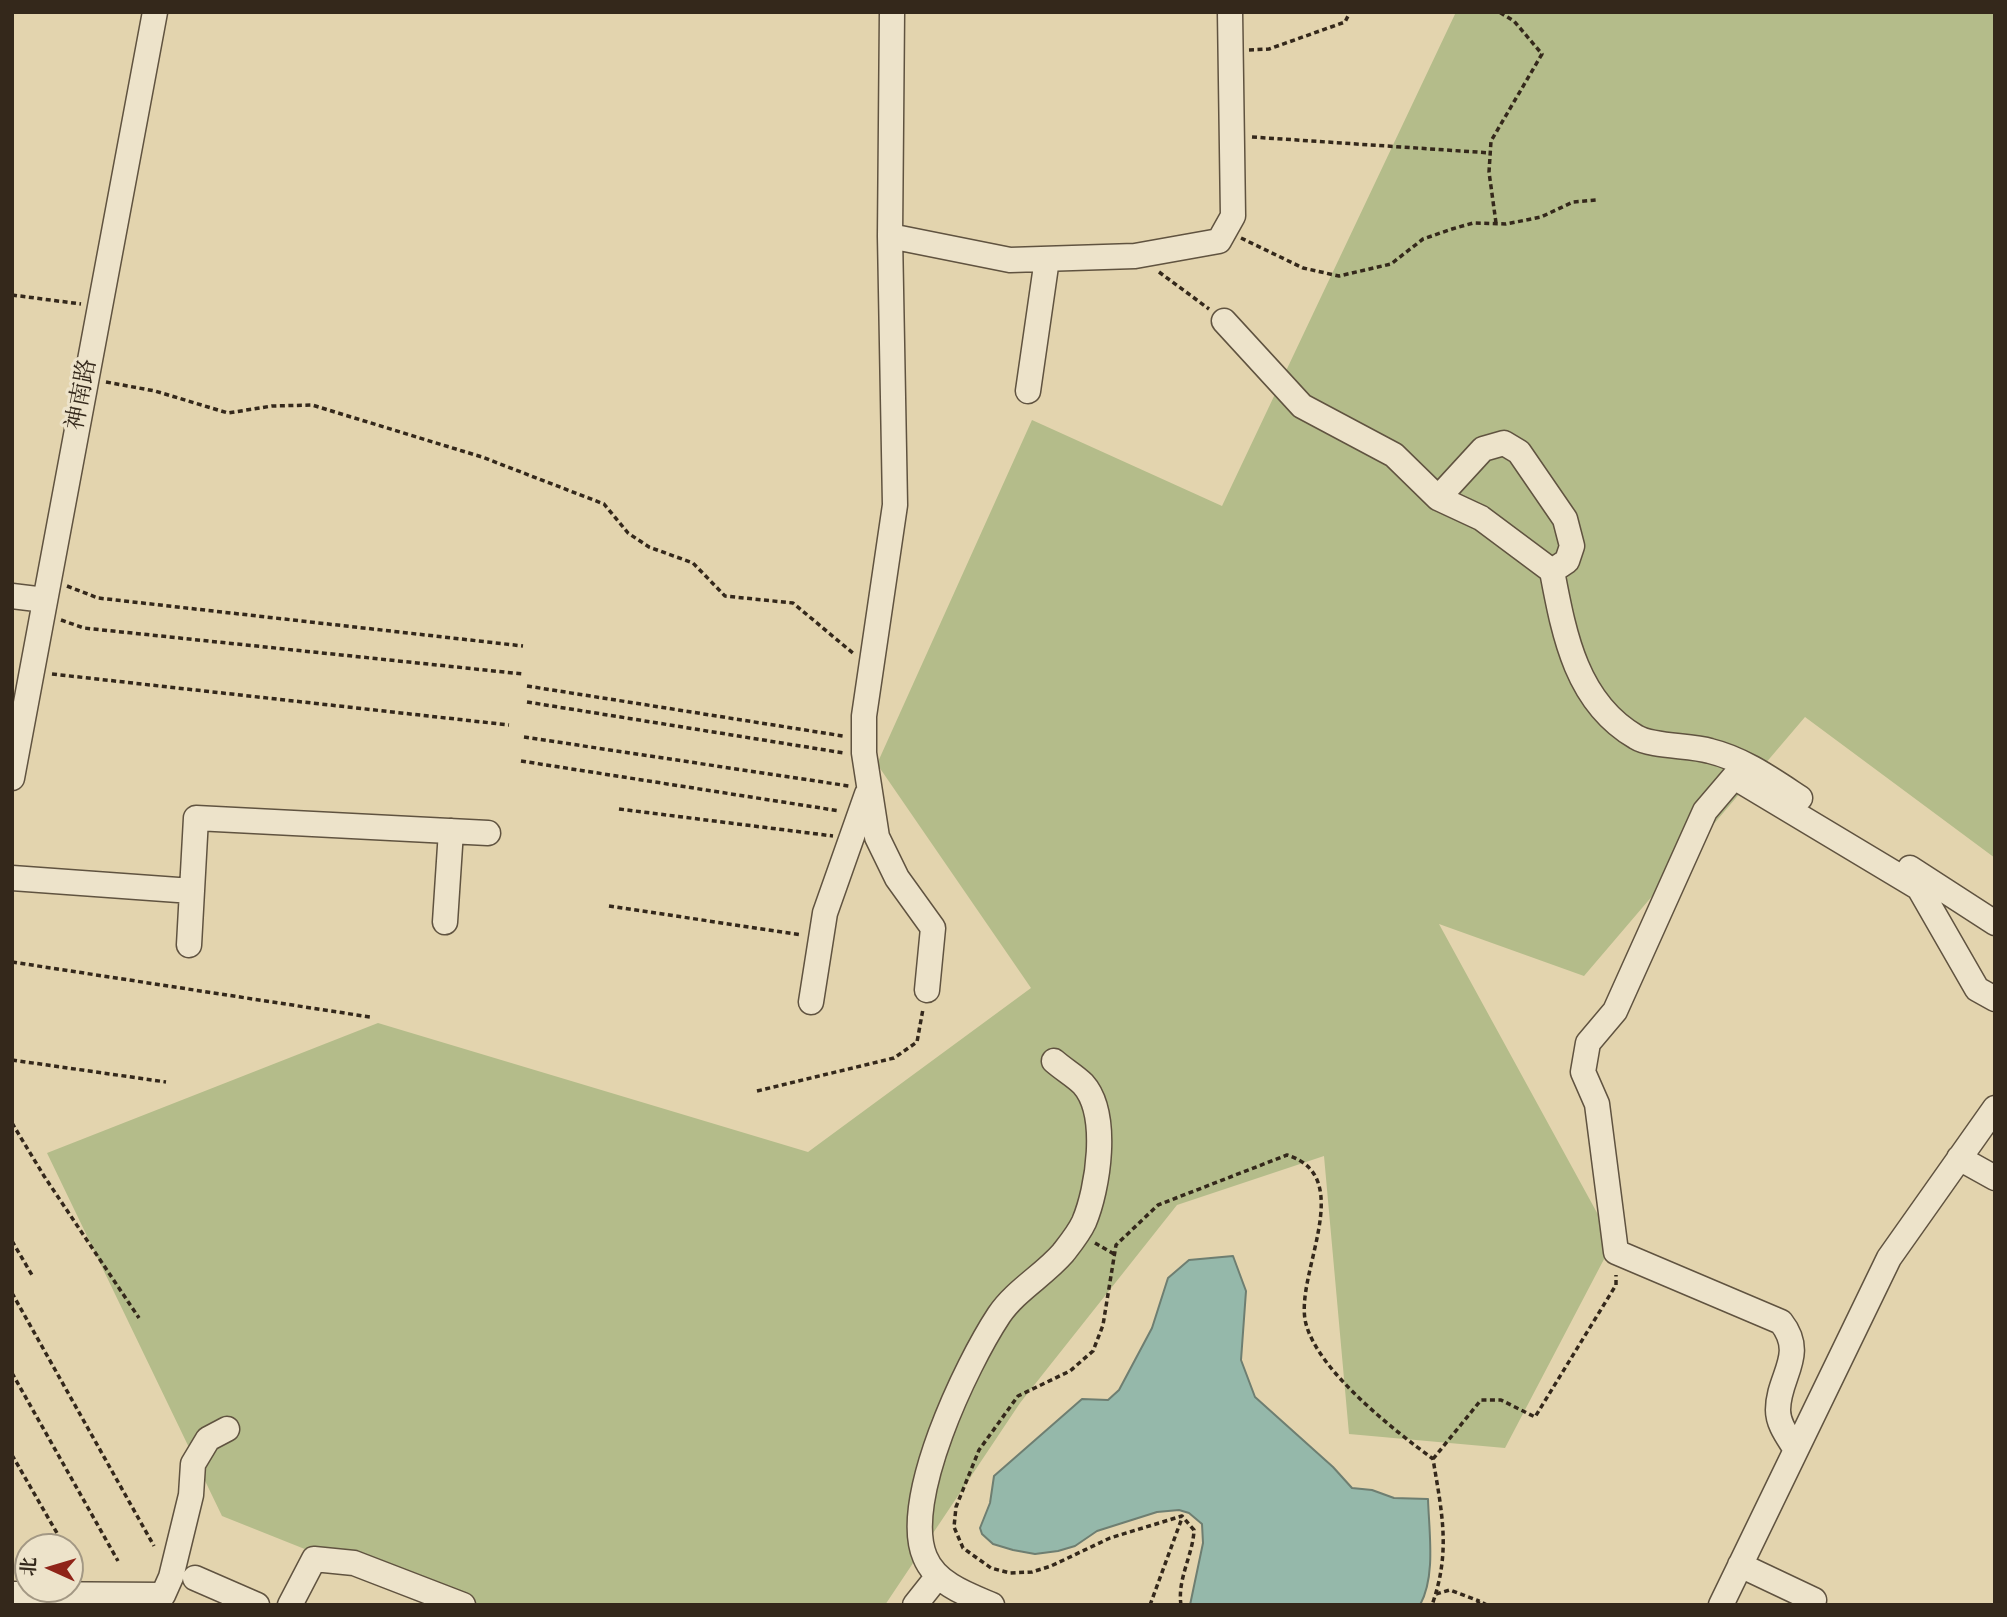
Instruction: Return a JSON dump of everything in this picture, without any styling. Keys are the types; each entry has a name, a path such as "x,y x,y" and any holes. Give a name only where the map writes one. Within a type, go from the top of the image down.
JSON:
{"street":[{"name":"神南路","path":"12,778 155,12"},
{"path":"892,12 890,236 895,505 864,744 865,795 877,837 897,878 933,928 927,990"},
{"path":"890,236 1010,260 1135,256 1219,241 1233,216 1230,12"},
{"path":"1028,391 1047,259"},
{"path":"1224,321 1302,406 1394,455 1438,498 1481,518 1552,571 1564,639 1591,698 1637,738 1710,751 1750,766 1995,923"},
{"path":"1438,498 1483,450 1504,443 1519,452 1565,519 1572,546 1567,561 1552,571"},
{"path":"12,596 46,597"},
{"path":"1796,1450 1780,1423 1778,1409 1794,1348 1790,1333 1781,1322 1616,1252 1597,1104 1584,1072 1588,1043 1615,1012 1704,811 1734,777 1919,888 1977,989 1995,999"},
{"path":"811,1002 825,913 865,795"},
{"path":"189,945 196,818 488,834"},
{"path":"445,922 451,831"},
{"path":"12,878 192,891"},
{"path":"992,1605 960,1591 939,1576 925,1560 918,1535 918,1515 948,1412 974,1355 1000,1312 1062,1254 1083,1224 1093,1194 1100,1140 1097,1115 1085,1085 1054,1062"},
{"path":"1721,1605 1889,1258 1995,1108"},
{"path":"1959,1158 1995,1178"},
{"path":"12,1594 163,1595 171,1577 191,1495 192,1464 208,1439 227,1429"},
{"path":"290,1605 314,1559 354,1563 463,1605"},
{"path":"1740,1565 1814,1600 1812,1605"},
{"path":"915,1605 939,1576"},
{"path":"195,1578 257,1605"}],"path":[{"path":"1230,51 1269,49 1345,22 1350,12"},
{"path":"1496,223 1489,172 1491,141 1542,54 1514,21 1499,12"},
{"path":"1232,136 1490,153"},
{"path":"1227,231 1275,258 1339,276 1391,264 1423,239 1473,223 1541,217 1573,202 1597,200"},
{"path":"1135,256 1175,282 1224,321"},
{"path":"12,295 100,306"},
{"path":"87,379 155,391 228,413 272,406 312,405 482,457 604,504 628,533 649,547 692,563 725,596 793,603 872,668"},
{"path":"46,597 98,598 523,646"},
{"path":"46,597 84,628 523,674"},
{"path":"32,671 509,725"},
{"path":"527,686 848,737 864,744"},
{"path":"527,702 847,753 864,744"},
{"path":"524,737 835,786 852,786 865,795"},
{"path":"521,761 865,795"},
{"path":"620,809 852,839"},
{"path":"609,906 821,938"},
{"path":"12,962 370,1017"},
{"path":"757,1091 894,1058 917,1042 927,990"},
{"path":"12,1060 166,1082"},
{"path":"12,1123 44,1176 139,1318"},
{"path":"1182,1516 1110,1538 1032,1572 1010,1573 991,1568 963,1548 954,1527 956,1507 979,1450 1017,1396 1070,1371 1093,1351 1103,1325 1116,1245 1158,1205 1287,1155 1301,1159 1316,1175 1320,1191 1319,1237 1308,1277 1305,1322 1318,1350 1381,1421 1433,1459 1445,1532 1442,1576 1432,1605"},
{"path":"12,1241 32,1275"},
{"path":"1433,1459 1481,1399 1501,1401 1535,1417 1616,1285 1616,1252"},
{"path":"12,1293 154,1546"},
{"path":"12,1373 118,1561"},
{"path":"12,1455 57,1533"},
{"path":"1150,1605 1182,1516"},
{"path":"1181,1605 1182,1578 1193,1546 1194,1530 1182,1516"},
{"path":"1436,1594 1450,1590 1487,1605"}],"green space":[{"path":"1456,12 1995,12 1995,858 1805,717 1584,976 1439,924 1613,1242 1505,1448 1349,1434 1324,1156 1177,1205 1020,1403 885,1605 445,1605 222,1516 47,1153 378,1023 808,1152 1031,988 877,764 1032,420 1222,506"}],"shaded area":[{"path":"1233,1256 1246,1291 1241,1360 1255,1397 1333,1467 1352,1488 1372,1490 1394,1498 1428,1499 1430,1567 1420,1605 1190,1605 1203,1543 1202,1524 1189,1513 1179,1510 1157,1512 1097,1531 1075,1546 1035,1554 993,1544 982,1534 980,1528 990,1503 994,1476 1082,1399 1108,1400 1119,1390 1152,1328 1168,1278 1189,1260"}]}
